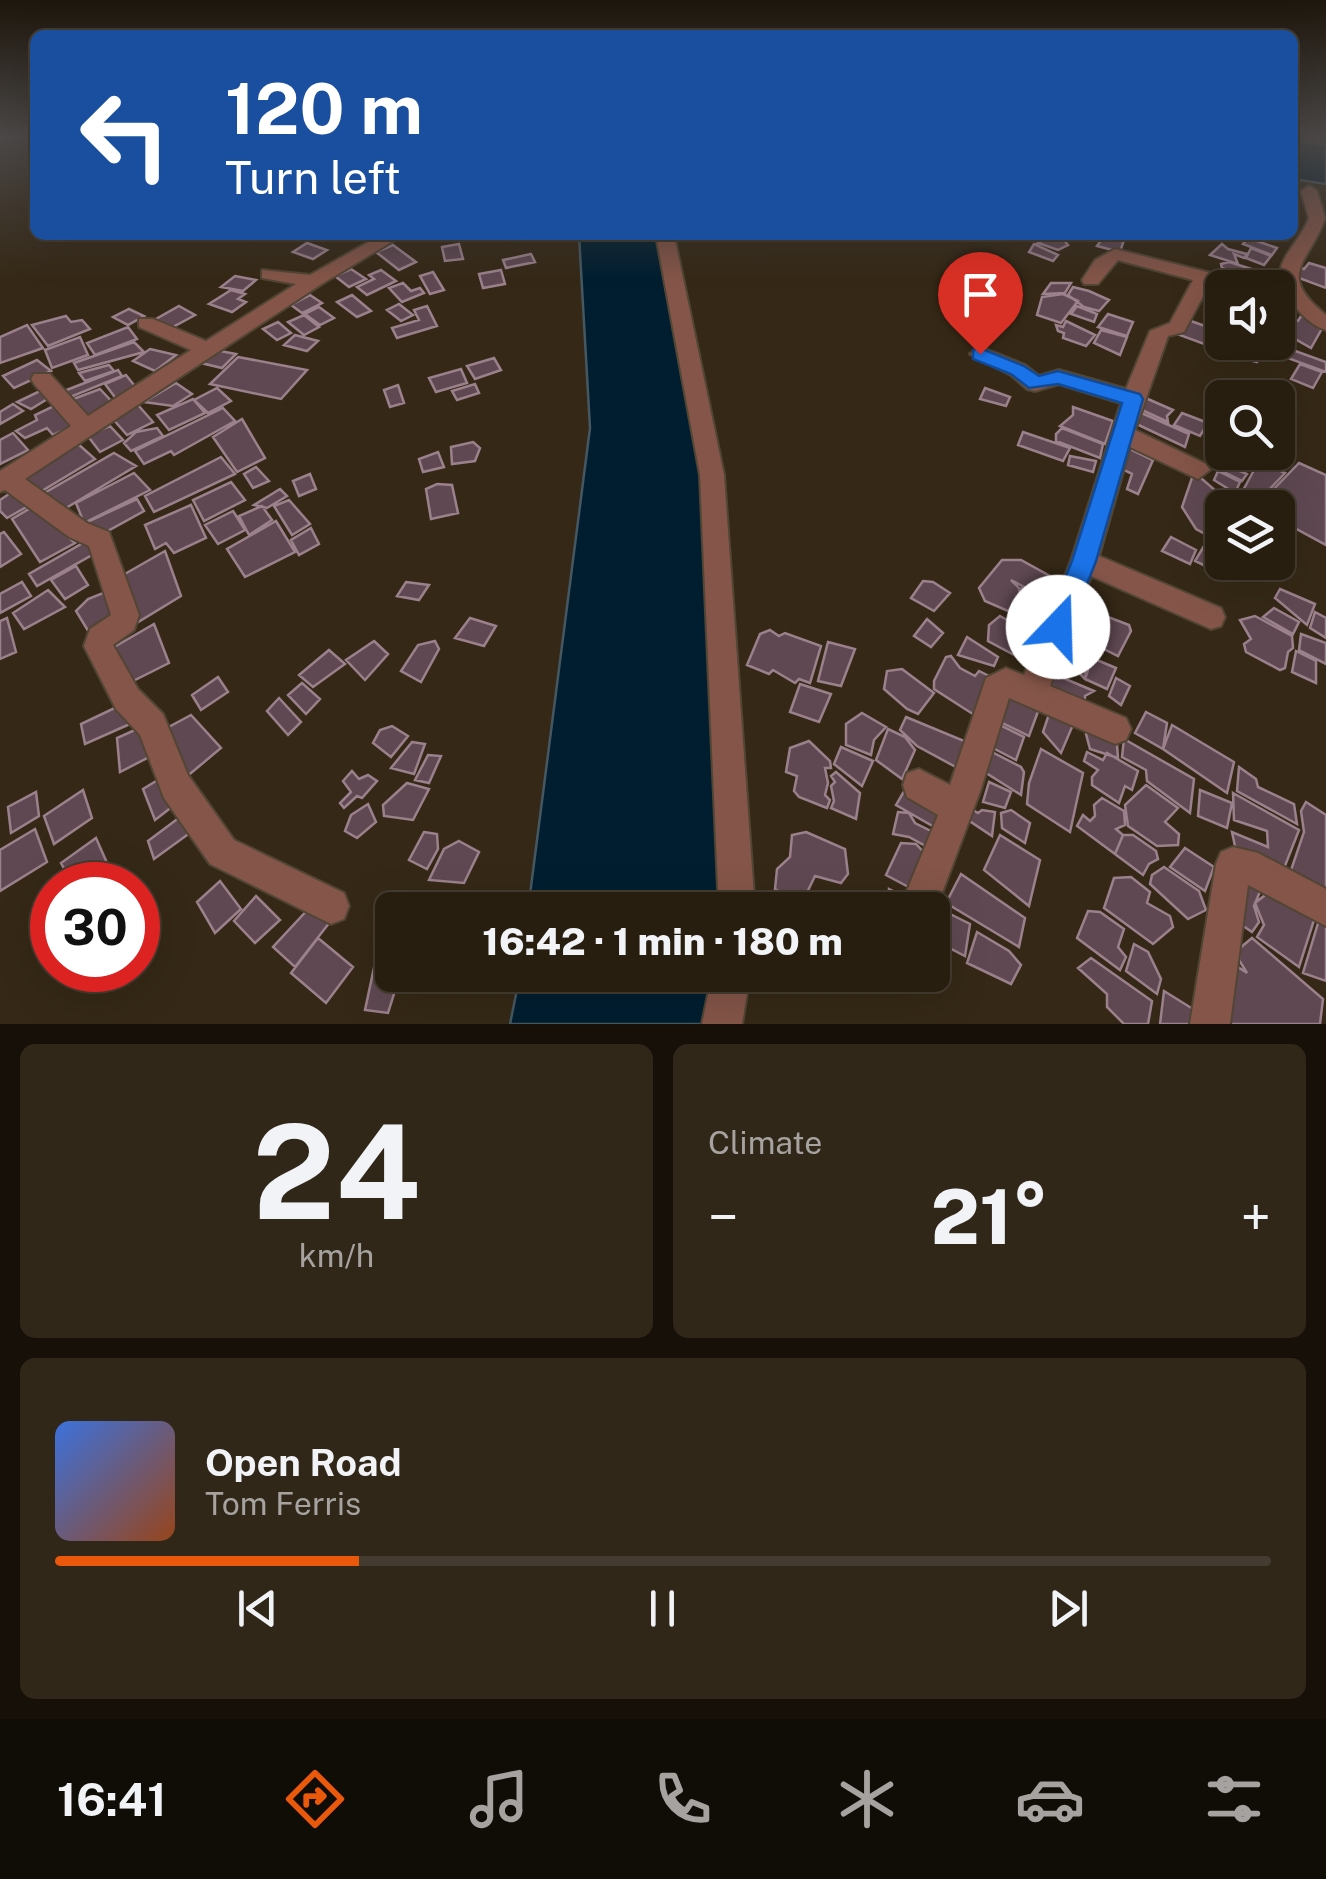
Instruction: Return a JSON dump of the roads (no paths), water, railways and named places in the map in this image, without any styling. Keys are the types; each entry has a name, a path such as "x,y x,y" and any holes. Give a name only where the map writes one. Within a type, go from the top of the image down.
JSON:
{"street":[{"path":"1309,191 1318,212 1315,226 1290,262 1288,272 1296,296 1318,319"},
{"path":"331,906 282,878 247,867 214,842 194,807 176,786 152,725 128,699 98,646 100,638 124,621 125,615 100,540 3,481 207,348 385,240"},
{"path":"667,240 712,474 736,892"},
{"path":"1032,693 1084,561 1133,399 1160,331 1176,329 1204,276 1115,254 1108,256 1091,280"},
{"path":"268,274 312,282"},
{"path":"146,323 207,348"},
{"path":"980,354 1018,370 1036,384 1058,378 1133,399"},
{"path":"42,379 86,428"},
{"path":"1124,434 1198,470"},
{"path":"1084,561 1212,617"},
{"path":"924,892 997,688 1006,682 1115,729"},
{"path":"919,785 957,806"},
{"path":"1210,1024 1233,864 1246,865 1326,908"},
{"path":"722,1024 727,992"}],"water":[{"path":"579,240 659,240 710,518 723,892 530,892 590,428"},
{"path":"517,992 717,992 712,1024 510,1024"}]}
